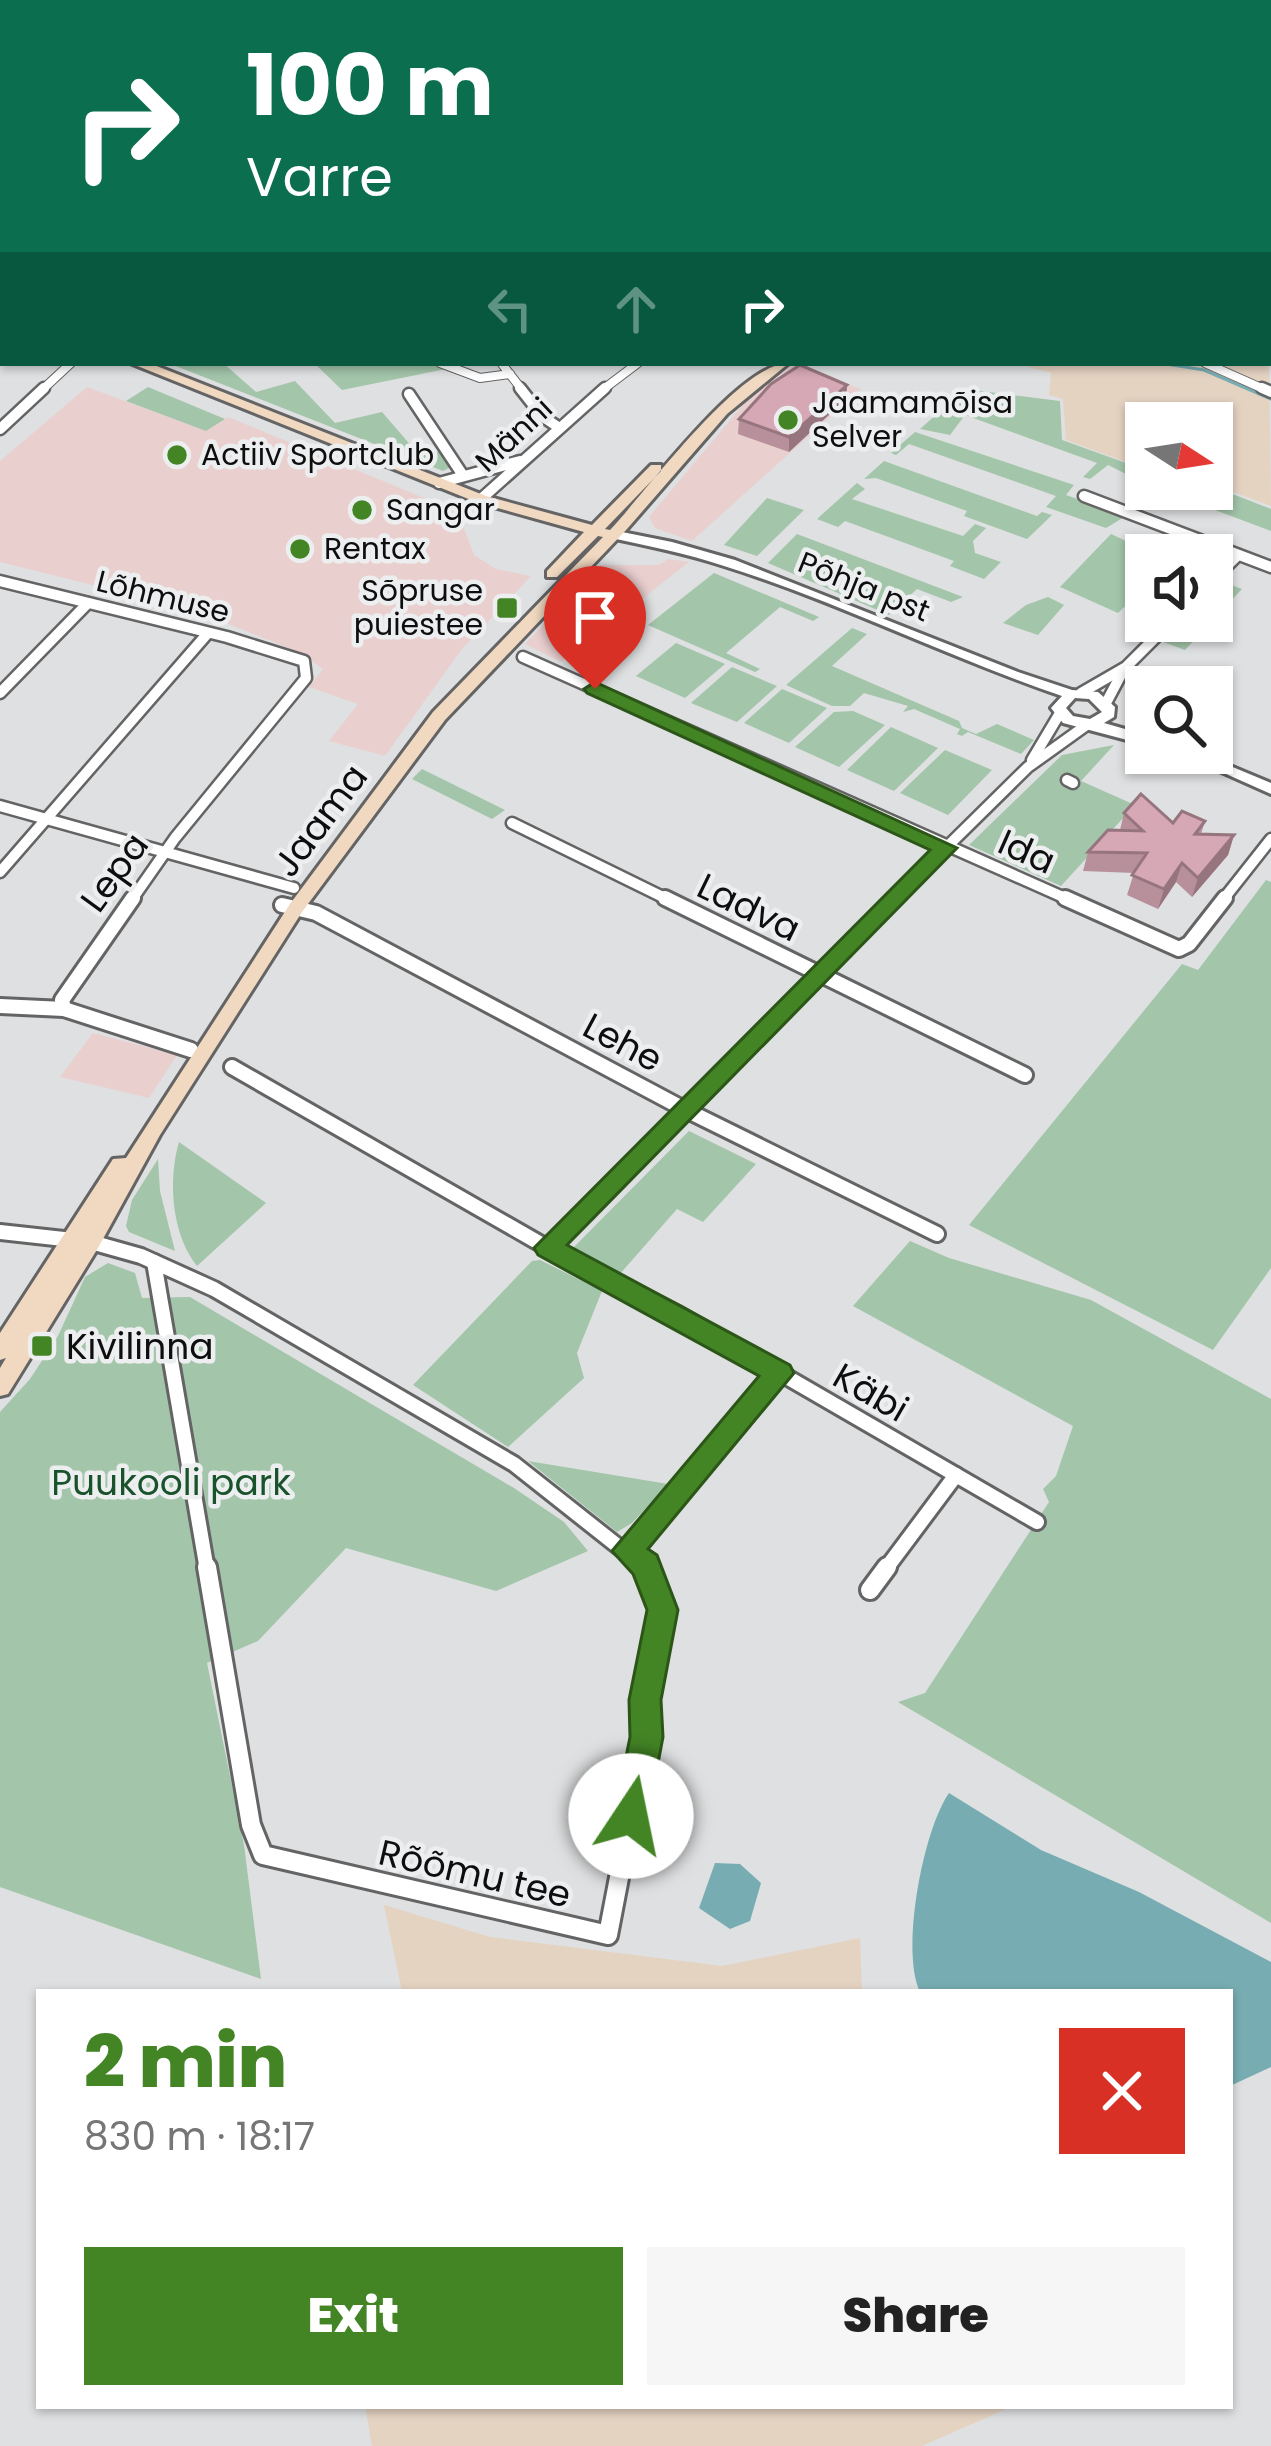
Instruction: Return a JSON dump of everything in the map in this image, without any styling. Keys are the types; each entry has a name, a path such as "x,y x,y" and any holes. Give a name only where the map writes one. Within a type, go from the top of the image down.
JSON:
{"main road":[{"path":"145,366 481,499 598,537"},
{"name":"Jaama","path":"0,1351 82,1240 291,900 440,716 687,436 769,366"},
{"name":"Jaama","path":"0,1387 191,1050 291,900 482,652 598,537 634,512 722,411 778,366"}],"street":[{"path":"0,429 68,366"},
{"path":"448,366 479,378 509,374"},
{"path":"503,366 542,416 558,427"},
{"name":"Männi","path":"481,499 558,427 634,366"},
{"path":"1211,366 1271,392"},
{"path":"409,394 463,474"},
{"path":"439,483 525,459"},
{"path":"499,467 511,473"},
{"path":"1084,496 1271,567"},
{"path":"634,512 639,529 662,543"},
{"name":"Põhja pst","path":"598,537 662,543 710,556 997,672 1107,707"},
{"name":"Põhja pst","path":"598,537 710,556"},
{"path":"1233,560 1238,555"},
{"name":"Lõhmuse","path":"0,581 288,653 304,661 305,671"},
{"path":"0,693 88,603"},
{"path":"0,872 208,632"},
{"path":"1127,666 1151,642"},
{"name":"Ida","path":"523,657 1179,950 1189,944 1271,839"},
{"path":"1028,767 1061,700 1125,668"},
{"path":"542,1245 1028,767 1090,724 1105,719 1125,669"},
{"name":"Lepa","path":"64,1009 67,988 165,851 306,679 305,671"},
{"name":"Põhja pst","path":"997,672 1090,724"},
{"path":"1107,707 1125,720"},
{"path":"1090,724 1125,732"},
{"path":"1233,773 1271,789"},
{"name":"Lehe","path":"0,806 165,851 291,900 684,1109 937,1234"},
{"name":"Ladva","path":"512,823 1025,1075"},
{"path":"0,1006 64,1009 191,1050"},
{"name":"Käbi","path":"232,1067 1037,1522"},
{"path":"0,1232 82,1240"},
{"name":"Rõõmu tee","path":"82,1240 154,1262 214,1289 396,1392 514,1464 646,1565 663,1610 645,1700 646,1737 608,1934 263,1856 251,1825 154,1262"},
{"path":"628,1551 779,1373"},
{"path":"870,1590 956,1475"}],"shaded area":[{"path":"791,366 861,389 692,541 655,528 649,517 747,400"},
{"path":"1025,366 1269,366 1271,506 1233,492 1233,402 1125,402 1125,462 1066,440 1063,399 1049,395 1051,373"},
{"path":"87,387 206,431 228,417 458,512 474,555 496,569 531,576 462,649 385,756 329,741 358,704 309,687 323,669 299,652 193,610 0,562 0,461"},
{"path":"668,559 689,562 561,662 525,644 601,565 659,565"},
{"path":"93,1033 177,1055 149,1098 60,1077"},
{"path":"384,1905 490,1937 722,1966 860,1938 862,1989 401,1989"},
{"path":"366,2409 1006,2409 922,2446 372,2446"}],"green space":[{"path":"176,366 226,366 256,392 295,381 335,423 382,412 420,456 444,450 453,466 443,471"},
{"path":"317,366 446,369 342,390"},
{"path":"148,387 225,419 206,431 126,401"},
{"path":"965,389 1060,401 1062,440 1125,463 1125,474 1108,465 1090,479 1083,477 1097,463 965,415 950,435 920,429"},
{"path":"915,432 1074,485 1066,495 1126,516 1106,528 1046,507 1056,496 909,444 896,455 891,453"},
{"path":"884,461 1037,516 1042,512 1052,515 1027,539 964,516 967,511 876,478 864,479"},
{"path":"857,483 865,489 852,499 963,536 975,524 986,528 973,541 975,553 1001,562 984,579 950,566 954,561 845,521 838,527 817,519"},
{"path":"1233,494 1271,509 1271,531 1215,510 1233,510"},
{"path":"767,498 804,510 757,556 724,545"},
{"path":"797,534 963,597 951,602 917,589 889,615 768,563"},
{"path":"1111,534 1125,541 1125,606 1118,613 1060,587"},
{"path":"714,573 819,617 813,621 780,607 726,653 760,669 755,672 648,625"},
{"path":"1048,597 1064,605 1038,635 1003,623 1026,605"},
{"path":"852,628 867,634 832,666 959,721 962,728 976,734 997,724 1034,740 1021,754 968,732 962,736 957,734 960,729 914,709 903,712 908,706 864,693 850,706 832,706 786,685"},
{"path":"1163,642 1192,642 1185,650"},
{"path":"676,643 725,664 685,698 636,676"},
{"path":"732,667 777,686 737,722 691,703"},
{"path":"782,689 827,708 789,743 744,723"},
{"path":"853,711 885,725 839,767 795,747 834,712"},
{"path":"891,727 938,748 894,791 847,770"},
{"path":"1114,745 1081,781 1135,805 1061,886 969,845 1062,755"},
{"path":"945,750 992,770 948,815 900,793"},
{"path":"422,769 505,810 492,819 412,779"},
{"path":"1266,880 1271,882 1271,1268 1213,1350 969,1225 1182,964 1198,970"},
{"path":"689,1131 756,1164 703,1222 677,1209 619,1275 572,1249"},
{"path":"179,1142 266,1203 197,1266 182,1238 174,1206"},
{"path":"158,1159 160,1191 175,1251 129,1232 126,1226 132,1200"},
{"path":"910,1241 949,1258 1091,1300 1271,1399 1271,1923 898,1702 925,1693 1049,1502 1043,1489 1056,1476 1073,1426 853,1306"},
{"path":"540,1260 602,1291 577,1353 584,1378 508,1447 413,1385 532,1261"},
{"name":"Puukooli park","path":"108,1263 135,1273 142,1298 190,1297 514,1488 564,1522 588,1551 496,1591 346,1548 258,1641 207,1663 244,1845 261,1979 0,1887 0,1412 30,1379 58,1336 85,1277"},
{"path":"528,1461 668,1484 632,1523 617,1532"}],"water":[{"path":"949,1793 1041,1850 1139,1892 1271,1962 1271,2067 1233,2085 1233,1989 919,1989 912,1949 917,1891 939,1810"},
{"path":"715,1863 740,1864 761,1883 750,1921 730,1929 699,1908"}],"building":[{"name":"Jaamamõisa Selver","path":"802,366 847,385 789,437 739,419 771,384"},
{"path":"1141,794 1173,823 1182,811 1205,821 1195,834 1234,835 1198,878 1182,863 1164,889 1132,875 1147,853 1088,852 1108,830 1143,831 1124,813"}],"waterway":[{"path":"1179,366 1204,370 1271,399"}],"place":[{"name":"Jaamamõisa Selver","path":"788,420"},
{"name":"Actiiv Sportclub","path":"177,455"},
{"name":"Sangar","path":"362,510"},
{"name":"Rentax","path":"300,549"},
{"name":"Sõpruse puiestee","path":"507,608"},
{"name":"Kivilinna","path":"42,1346"}],"route":[{"path":"595,689 946,848 548,1248 678,1314 779,1373 628,1551 646,1565 663,1610 645,1700 646,1737 631,1816"}]}
